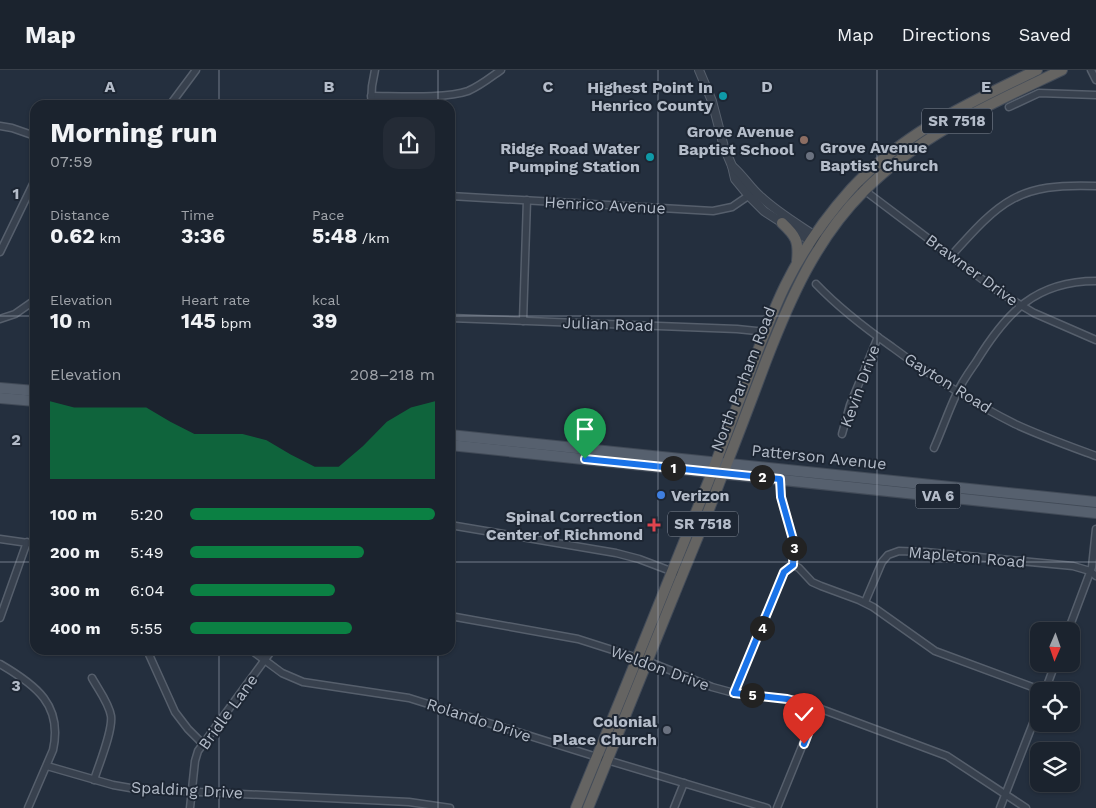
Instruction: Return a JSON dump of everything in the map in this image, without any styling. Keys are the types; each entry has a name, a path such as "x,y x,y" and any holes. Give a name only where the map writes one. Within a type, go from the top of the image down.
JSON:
{"highway":[{"name":"North Parham Road","path":"860,187 898,147 935,121 1037,70"},
{"name":"North Parham Road","path":"576,808 602,759 647,661 725,468 778,330 817,241 834,208 860,187 947,127 1062,70"},
{"path":"782,223 796,238 797,262"},
{"name":"North Parham Road","path":"588,808 602,759 636,658 714,467 778,301 797,262 817,241"},
{"path":"778,301 779,309 773,324 778,330"}],"main road":[{"path":"0,388 30,391"},
{"path":"0,398 30,401"},
{"name":"Patterson Avenue","path":"455,436 714,467"},
{"name":"Patterson Avenue","path":"455,445 1096,502"},
{"name":"Patterson Avenue","path":"725,468 780,479 1096,513"}],"street":[{"path":"174,100 196,70"},
{"path":"372,100 375,70"},
{"path":"372,96 461,93 473,89 501,70"},
{"path":"699,70 712,101 724,148 732,166 735,179 752,194 817,241"},
{"path":"1091,70 1096,80"},
{"path":"1009,108 1039,93 1096,95"},
{"path":"0,126 30,134"},
{"path":"951,256 989,215 1013,198 1050,186 1096,186"},
{"name":"Brawner Drive","path":"860,187 988,284 1020,305 1060,326 1096,340"},
{"path":"0,252 30,190"},
{"path":"752,194 764,211 782,223 817,241"},
{"name":"Henrico Avenue","path":"455,196 713,211 732,207 752,194"},
{"path":"523,321 527,200"},
{"path":"934,448 957,392 1000,326 1020,305 1057,286 1072,282 1096,281"},
{"name":"Gayton Road","path":"816,284 832,301 937,380 1016,425 1096,456"},
{"path":"0,320 15,314 30,304"},
{"name":"Julian Road","path":"455,318 737,329 766,332"},
{"name":"Kevin Drive","path":"842,434 850,405 878,337"},
{"path":"734,693 784,572 793,565 794,543 781,497 780,479"},
{"path":"455,526 616,553 639,559 682,575"},
{"path":"1071,622 1090,571 1096,529"},
{"path":"0,539 30,543"},
{"path":"0,618 27,542"},
{"name":"Mapleton Road","path":"865,602 882,562 888,555 899,551 1073,566 1090,571 1096,576"},
{"path":"793,565 799,568 812,582 865,602 935,651 1030,686"},
{"name":"Weldon Drive","path":"455,617 578,639 647,661 712,688 734,693 787,699 818,707 947,756 1006,793 1026,808"},
{"path":"149,655 175,712 203,744"},
{"name":"Rolando Drive","path":"258,655 282,672 303,682 409,698 602,759 768,808"},
{"name":"Bridle Lane","path":"190,808 195,761 203,744 268,655"},
{"path":"0,664 25,680 39,692 49,705 53,715 55,731 53,750 28,808"},
{"path":"92,678 108,706 111,716 94,780"},
{"path":"777,808 818,707"},
{"path":"1000,808 1030,731"},
{"name":"Spalding Drive","path":"47,766 94,780 136,789 409,802 450,808"},
{"path":"674,808 684,783"}],"place":[{"name":"Highest Point In Henrico County","path":"723,96"},
{"name":"Grove Avenue Baptist School","path":"804,140"},
{"name":"Grove Avenue Baptist Church","path":"810,156"},
{"name":"Ridge Road Water Pumping Station","path":"650,157"},
{"name":"Verizon","path":"661,495"},
{"name":"Spinal Correction Center of Richmond","path":"654,525"},
{"name":"Colonial Place Church","path":"667,730"}],"route":[{"path":"585,459 780,479 781,497 794,543 793,565 784,572 781,578 734,693 787,699 818,707 804,744"}]}
